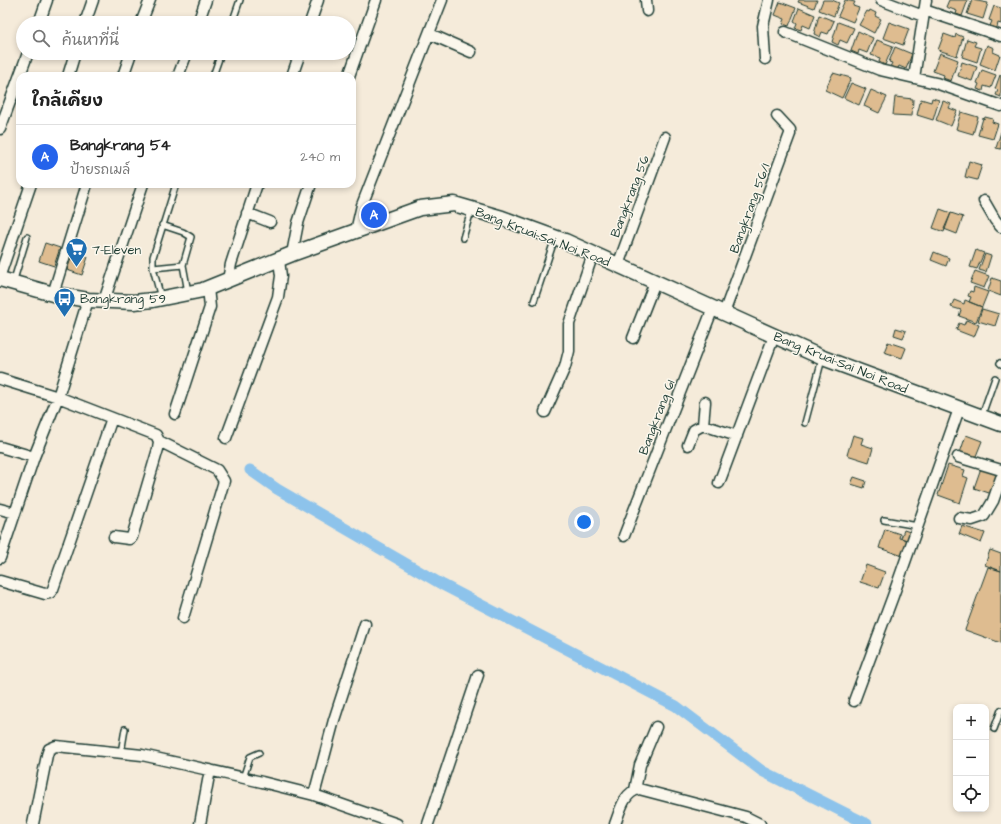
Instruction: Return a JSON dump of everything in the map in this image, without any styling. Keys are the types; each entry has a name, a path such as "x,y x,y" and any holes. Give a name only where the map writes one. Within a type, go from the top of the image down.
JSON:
{"main road":[{"name":"Bang Kruai-Sai Noi Road","path":"7,281 53,294 88,300 134,302 162,299 208,288 356,230 426,207 454,204 555,237 618,264 823,358 1001,424"}],"street":[{"path":"41,16 47,0"},
{"path":"88,16 93,0"},
{"path":"144,16 150,0"},
{"path":"200,16 206,0"},
{"path":"312,16 318,0"},
{"path":"356,56 376,0"},
{"path":"356,230 362,205 442,0"},
{"path":"646,0 647,11"},
{"path":"765,59 762,26 769,0"},
{"path":"881,0 1001,36"},
{"path":"914,78 926,0"},
{"path":"786,32 880,70 972,94 1001,106"},
{"path":"430,34 471,52"},
{"path":"21,72 25,60"},
{"path":"69,72 73,60"},
{"path":"124,72 129,60"},
{"path":"180,72 184,60"},
{"path":"293,72 298,60"},
{"path":"350,72 355,60"},
{"path":"0,129 16,86"},
{"name":"Bangkrang 56/1","path":"719,310 790,134 790,130 777,116"},
{"name":"Bangkrang 56","path":"618,264 665,137"},
{"path":"0,276 30,188"},
{"path":"53,294 86,188"},
{"path":"104,301 142,188"},
{"path":"228,280 231,264 256,188"},
{"path":"226,438 278,297 286,257 310,188"},
{"path":"984,201 1001,227"},
{"path":"247,213 270,222"},
{"path":"545,412 564,367 569,351 569,324 593,254"},
{"path":"633,338 655,282"},
{"path":"175,414 210,307 208,288"},
{"path":"0,558 34,457 58,397 88,300"},
{"name":"Bangkrang 61","path":"624,536 719,310"},
{"path":"719,483 774,336"},
{"path":"0,379 58,397 156,434 159,441 132,537 129,539 114,537"},
{"path":"703,424 705,402"},
{"path":"854,701 959,409"},
{"path":"0,581 44,594 50,593 54,589 112,418"},
{"path":"703,424 736,436"},
{"path":"688,445 694,430 703,424"},
{"path":"159,441 217,470 224,481 183,618"},
{"path":"0,447 34,457"},
{"path":"958,457 1001,470"},
{"path":"959,518 972,520 984,516 993,501 1001,478"},
{"path":"0,509 15,513"},
{"path":"314,795 334,720 365,624"},
{"path":"428,824 478,675"},
{"path":"635,790 640,765 656,727"},
{"path":"32,824 47,755 52,746 142,755 210,770 314,795 397,824"},
{"path":"200,824 210,770"},
{"path":"615,824 626,797 635,790 644,789 746,817 760,824"}],"lane":[{"path":"234,16 240,0"},
{"path":"214,72 219,60"},
{"path":"162,299 153,268 154,251 175,188"},
{"path":"463,238 472,209"},
{"path":"162,225 184,232 191,237 183,265 188,293"},
{"path":"7,281 27,236"},
{"path":"534,301 555,237"},
{"path":"153,268 183,265"},
{"path":"805,423 823,358"},
{"path":"981,417 995,378"},
{"path":"884,520 918,526"},
{"path":"994,729 1001,710"},
{"path":"121,753 125,730"},
{"path":"243,778 250,757 259,753"}],"building":[{"path":"799,0 817,0 814,8 798,2"},
{"path":"823,0 832,0 839,3 834,16 819,10"},
{"path":"845,0 855,2 853,6 859,8 853,22 838,16"},
{"path":"949,0 968,0 962,16 956,14 957,11 946,7"},
{"path":"972,0 988,3 983,19 967,14"},
{"path":"780,2 796,8 789,26 783,24 785,19 775,15"},
{"path":"994,6 1001,8 1001,24 998,23 997,28 990,26 992,21 989,20"},
{"path":"799,8 815,15 810,28 803,25 801,30 795,28 797,23 794,21"},
{"path":"870,10 876,13 875,16 881,19 874,33 859,25 867,11 869,12"},
{"path":"819,15 834,21 828,34 822,32 820,37 814,34"},
{"path":"838,22 854,28 847,43 840,40 838,45 832,42"},
{"path":"889,22 909,29 903,45 883,38"},
{"path":"858,31 873,38 867,53 859,50 858,54 851,51"},
{"path":"944,34 955,38 956,34 963,37 957,56 938,50"},
{"path":"967,39 976,42 974,46 981,48 977,62 962,57"},
{"path":"877,40 893,46 885,65 879,62 880,58 871,55"},
{"path":"987,45 994,48 993,52 1000,55 995,70 980,64"},
{"path":"895,47 912,54 906,69 899,66 897,70 890,67 892,63 889,62"},
{"path":"940,53 958,60 951,81 943,78 944,75 933,71"},
{"path":"962,62 977,67 972,81 958,76"},
{"path":"982,70 996,75 991,88 984,86 983,91 977,89 979,84 977,83"},
{"path":"833,73 851,78 842,98 825,90"},
{"path":"1000,75 1001,97 996,95 998,90 995,89"},
{"path":"851,83 866,89 859,105 844,98"},
{"path":"871,90 887,97 879,113 864,106"},
{"path":"895,97 913,99 912,116 893,115"},
{"path":"932,98 939,100 933,120 917,115 921,99 931,102"},
{"path":"943,101 951,104 949,108 957,111 951,126 936,120"},
{"path":"961,112 978,117 973,134 956,129"},
{"path":"985,117 993,119 992,122 998,124 993,139 978,135 983,118 984,119"},
{"path":"1001,132 1001,149 996,148"},
{"path":"969,161 982,165 977,180 965,177"},
{"path":"940,209 951,213 944,232 933,228"},
{"path":"951,213 963,217 957,234 944,229"},
{"path":"45,243 60,248 54,266 39,261"},
{"path":"976,250 984,253 977,269 970,267"},
{"path":"934,252 949,258 946,266 931,260"},
{"path":"73,253 88,257 82,275 67,270"},
{"path":"985,254 991,256 986,272 979,270"},
{"path":"975,271 989,276 984,288 970,283"},
{"path":"992,278 1001,281 1001,296 988,291"},
{"path":"974,287 988,292 982,307 969,302 971,297 968,296 970,291 973,292"},
{"path":"954,300 964,304 965,300 982,307 976,322 959,316 961,310 951,307"},
{"path":"982,309 999,314 995,326 978,321"},
{"path":"966,320 979,325 974,337 956,330 959,323 964,325"},
{"path":"896,328 906,331 903,338 894,335"},
{"path":"888,342 906,348 902,358 884,352"},
{"path":"853,435 863,438 861,444 873,448 869,462 847,455"},
{"path":"966,435 982,441 974,461 959,456"},
{"path":"948,465 965,470 963,476 968,478 960,503 938,495"},
{"path":"981,468 999,474 992,494 974,488"},
{"path":"854,477 866,481 864,488 851,484"},
{"path":"962,526 985,533 981,543 959,534"},
{"path":"885,529 900,534 899,538 907,540 903,556 879,548"},
{"path":"904,530 910,532 907,540 901,538"},
{"path":"990,550 1001,554 1001,571 985,565"},
{"path":"866,565 885,572 879,588 860,582"},
{"path":"988,567 1001,571 1001,643 965,630"}],"waterway":[{"path":"250,470 277,489 443,585 676,706 762,771 867,824"}],"place":[{"name":"Bangkrang 54","path":"374,215"},
{"name":"7-Eleven","path":"76,268"},
{"name":"Bangkrang 59","path":"65,318"}]}
